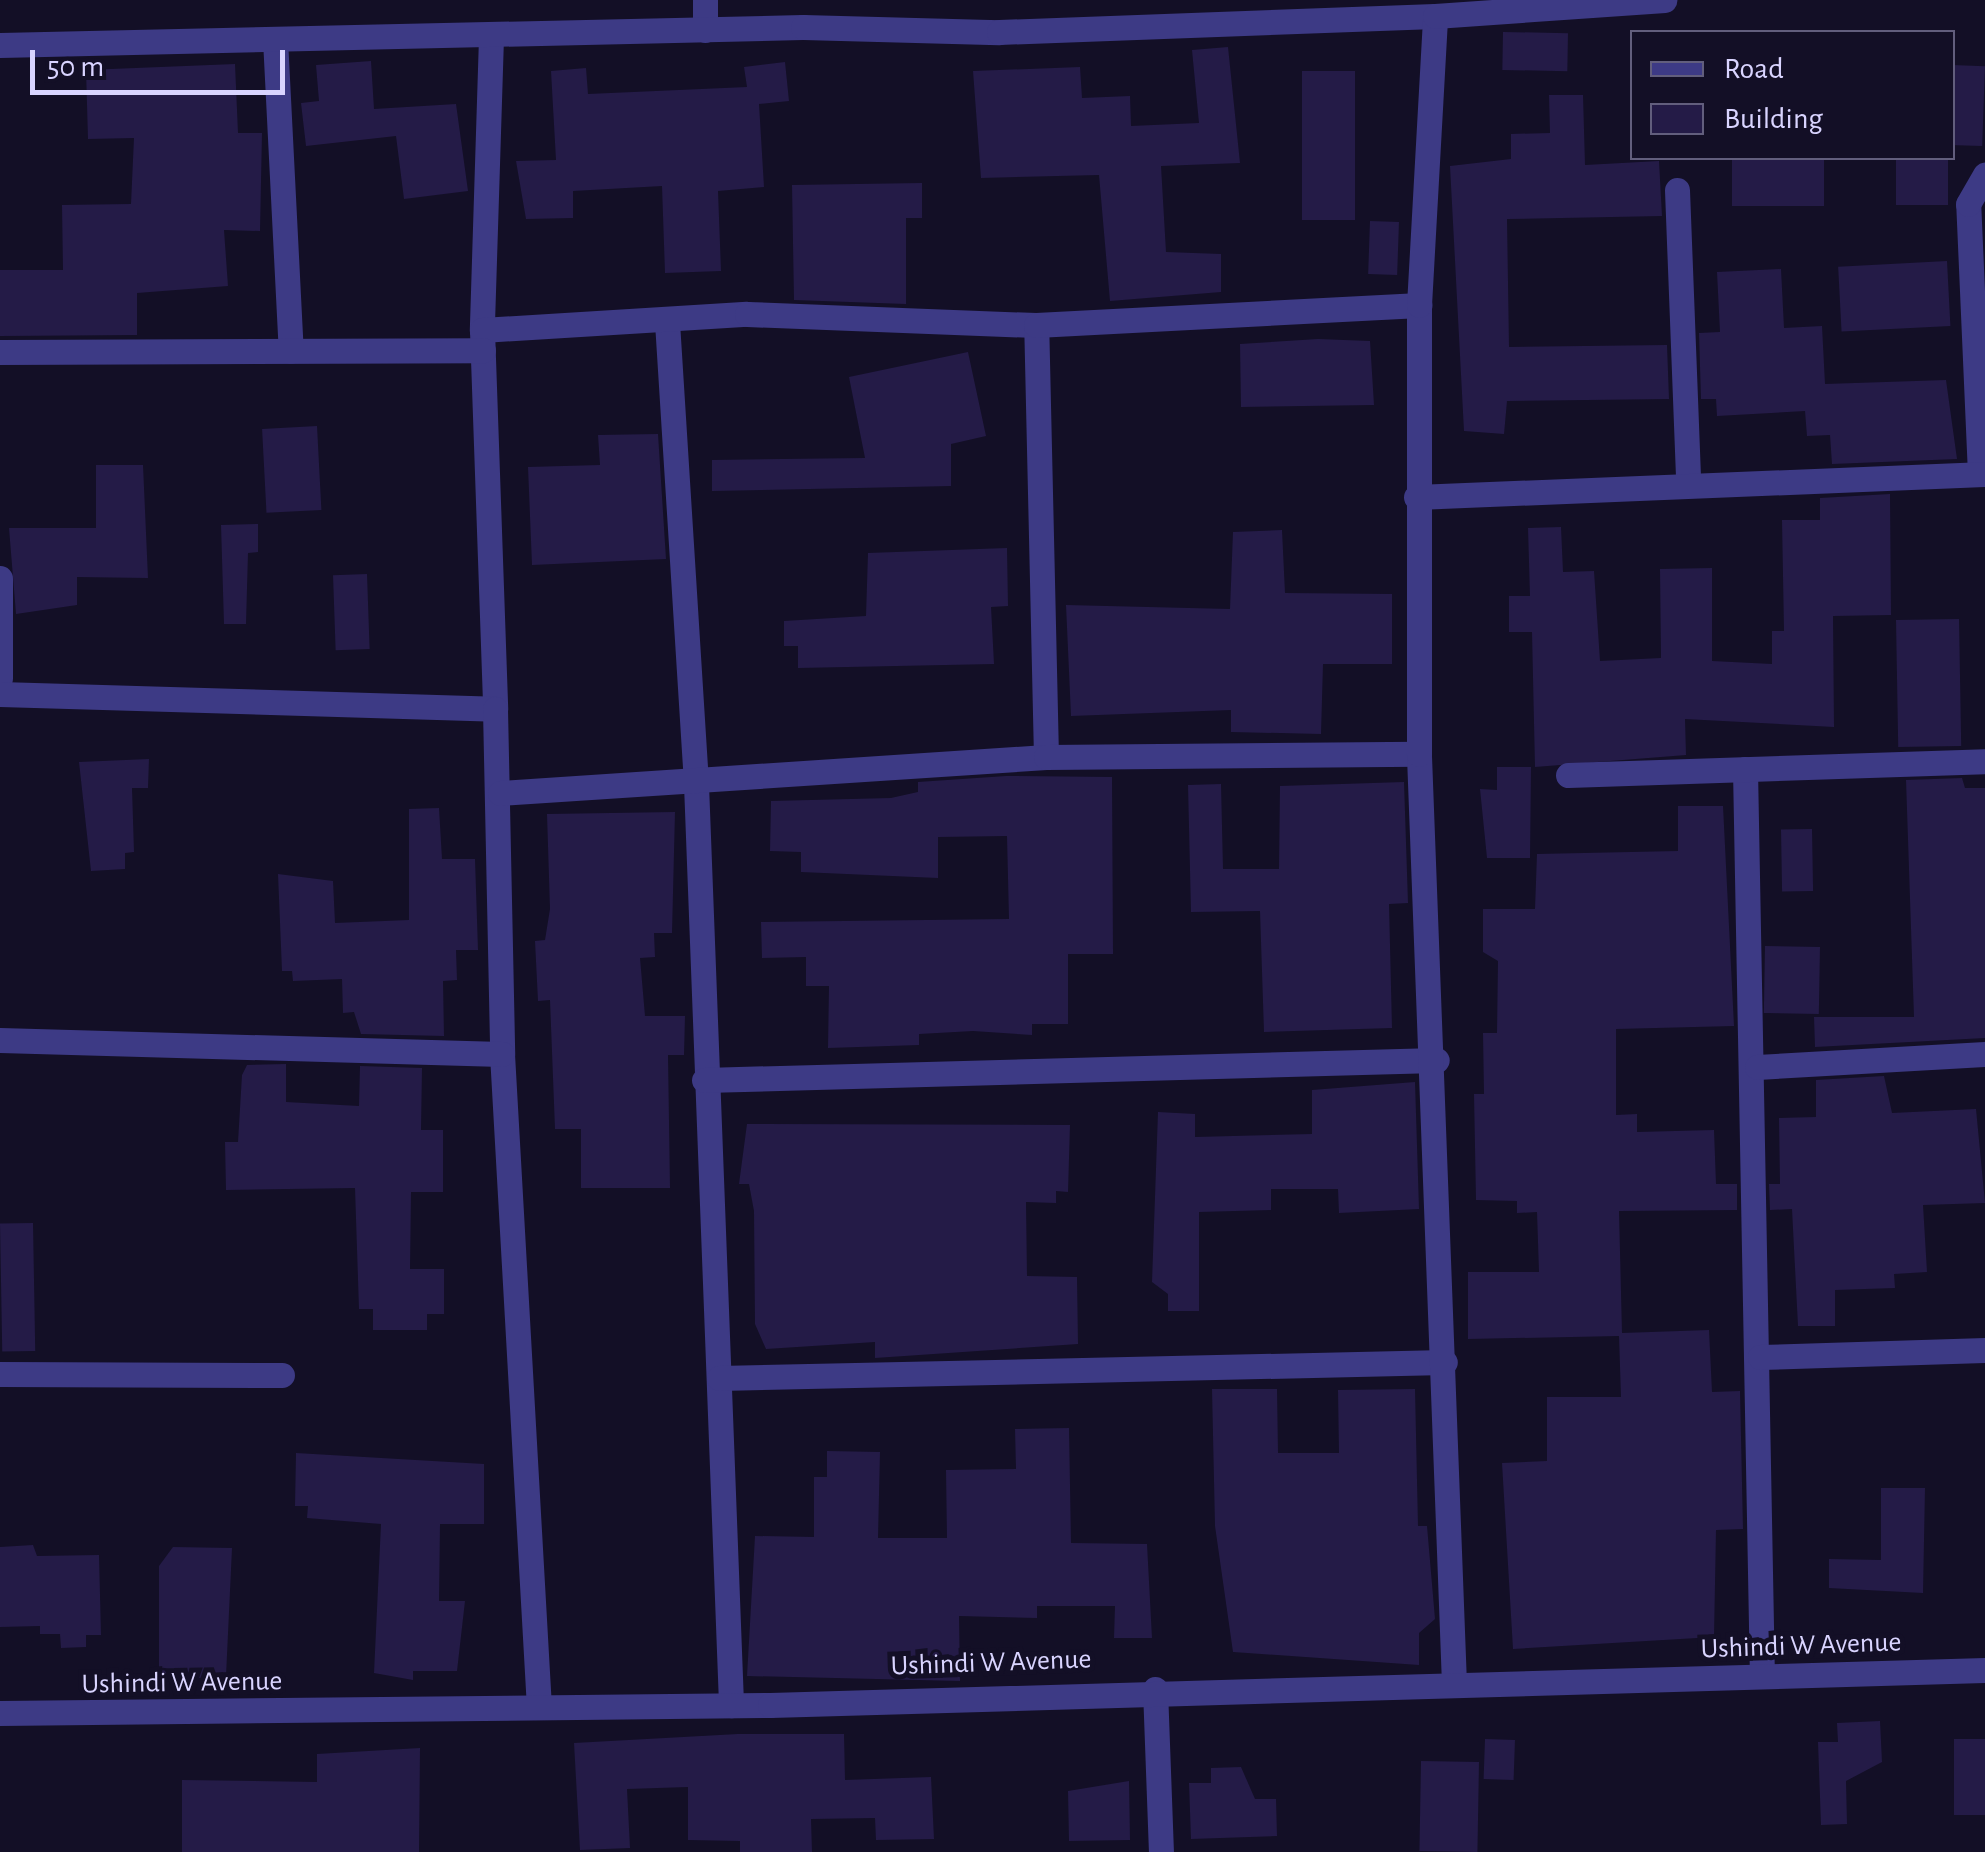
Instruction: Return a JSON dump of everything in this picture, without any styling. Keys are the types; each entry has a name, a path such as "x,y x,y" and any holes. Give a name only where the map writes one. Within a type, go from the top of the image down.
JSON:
{"street":[{"path":"705,0 705,30"},
{"path":"0,45 705,30 999,32 1435,16 1664,0"},
{"path":"1435,16 1418,305 1418,754 1437,1060 1454,1684"},
{"path":"491,37 482,340 500,793 502,1054 539,1707"},
{"path":"275,38 291,351"},
{"path":"1416,497 1688,482 1982,474 1968,204 1985,175"},
{"path":"1677,190 1688,482"},
{"path":"0,352 291,351 814,314 1036,325 1418,305"},
{"path":"667,322 696,784 704,1080 732,1704"},
{"path":"1036,325 1046,757"},
{"path":"0,578 0,678"},
{"path":"0,694 494,709"},
{"path":"500,793 696,784 1046,757 1418,754"},
{"path":"1568,775 1985,761"},
{"path":"1745,769 1757,1067 1762,1676"},
{"path":"0,1040 502,1054"},
{"path":"1757,1067 1985,1054"},
{"path":"704,1080 1437,1060"},
{"path":"1760,1357 1985,1350"},
{"path":"719,1378 1445,1362"},
{"path":"0,1374 282,1375"},
{"name":"Ushindi W Avenue","path":"0,1714 732,1704 1154,1689 1985,1670"},
{"path":"1154,1689 1161,1852"}],"building":[{"path":"1503,32 1568,33 1567,71 1502,70"},
{"path":"1228,47 1240,163 1161,166 1166,252 1221,254 1221,292 1110,301 1099,175 981,178 973,71 1080,67 1082,98 1130,96 1131,126 1199,123 1192,50"},
{"path":"371,61 374,109 456,104 468,191 404,199 396,136 306,146 301,103 319,101 316,65"},
{"path":"785,62 789,101 759,104 764,187 718,191 721,271 665,273 662,186 573,191 573,218 526,219 516,161 556,160 551,71 586,68 588,94 747,87 744,67"},
{"path":"235,64 238,133 262,133 260,231 224,230 228,286 137,293 137,335 0,336 0,270 63,270 62,205 131,204 134,138 88,139 86,70"},
{"path":"1955,65 1985,66 1982,146 1955,145"},
{"path":"1302,71 1355,71 1355,220 1302,220"},
{"path":"1549,95 1583,95 1585,165 1659,161 1662,216 1507,219 1509,347 1667,345 1669,399 1507,401 1504,434 1464,431 1450,166 1511,159 1511,134 1550,133"},
{"path":"1732,160 1824,160 1824,206 1732,206"},
{"path":"1896,160 1948,160 1948,205 1896,205"},
{"path":"922,183 922,218 906,218 906,304 794,300 792,185"},
{"path":"1370,221 1399,222 1397,275 1368,274"},
{"path":"1947,261 1950,326 1842,332 1838,267"},
{"path":"1781,269 1784,328 1822,326 1825,384 1946,380 1957,459 1832,464 1830,435 1807,436 1805,411 1717,416 1716,399 1701,399 1699,333 1720,332 1717,272"},
{"path":"1318,339 1370,341 1374,405 1241,407 1240,344"},
{"path":"968,352 986,436 951,444 951,486 712,491 712,460 865,458 849,377"},
{"path":"317,426 321,510 266,513 262,429"},
{"path":"658,434 666,559 532,565 528,467 600,465 598,435"},
{"path":"96,465 143,465 148,578 77,577 77,605 16,614 9,528 96,528"},
{"path":"1890,494 1891,615 1833,616 1834,727 1685,719 1686,755 1535,767 1532,632 1509,632 1509,596 1530,596 1528,528 1561,527 1563,572 1594,571 1600,661 1661,658 1660,569 1712,568 1712,661 1772,664 1772,631 1784,631 1782,520 1820,520 1820,498"},
{"path":"258,524 258,552 248,553 246,624 224,624 221,525"},
{"path":"1282,530 1285,593 1392,594 1392,664 1323,664 1321,734 1231,732 1231,710 1071,716 1066,605 1230,609 1233,532"},
{"path":"1007,548 1008,606 991,607 994,664 798,668 798,646 784,646 784,621 866,616 868,553"},
{"path":"367,574 370,649 336,650 333,575"},
{"path":"1959,619 1961,746 1898,747 1896,620"},
{"path":"149,759 148,788 132,788 134,852 125,853 125,869 91,871 79,762"},
{"path":"1497,767 1531,767 1530,858 1487,858 1480,789 1497,790"},
{"path":"1006,776 1112,777 1113,954 1068,954 1068,1024 1032,1024 1032,1035 973,1031 919,1034 919,1045 828,1048 829,986 806,986 806,957 762,958 761,922 1009,919 1007,836 938,837 938,878 801,872 801,852 770,851 771,801 891,798 918,792 918,782"},
{"path":"1962,778 1965,788 1985,788 1985,1038 1815,1047 1814,1017 1914,1017 1906,780"},
{"path":"1404,782 1408,903 1389,904 1392,1028 1264,1032 1260,911 1191,912 1188,785 1221,784 1223,869 1279,869 1280,786"},
{"path":"1678,806 1723,806 1734,1026 1616,1029 1616,1115 1637,1114 1637,1132 1714,1130 1716,1184 1737,1184 1737,1210 1619,1211 1622,1333 1709,1330 1712,1392 1740,1391 1743,1529 1716,1530 1714,1637 1513,1649 1502,1463 1547,1461 1547,1397 1621,1397 1619,1336 1468,1339 1468,1272 1539,1272 1537,1212 1517,1213 1517,1201 1476,1200 1474,1094 1484,1094 1483,1033 1497,1033 1498,961 1483,952 1483,909 1535,909 1537,854 1678,851"},
{"path":"439,808 442,859 475,859 478,950 456,950 457,980 443,981 444,1036 361,1034 354,1012 343,1013 342,979 293,981 292,971 282,971 278,874 333,881 335,923 409,920 409,809"},
{"path":"675,812 672,933 654,933 655,957 640,958 645,1016 685,1016 684,1055 668,1055 670,1188 581,1188 581,1129 555,1129 550,1000 538,1001 535,941 545,940 550,909 547,814"},
{"path":"1812,829 1813,891 1782,892 1781,830"},
{"path":"1765,946 1820,947 1819,1014 1764,1013"},
{"path":"286,1064 286,1102 359,1106 360,1066 422,1068 421,1130 443,1130 443,1192 411,1192 410,1269 444,1269 444,1314 427,1314 427,1330 373,1330 373,1309 359,1309 355,1188 226,1190 225,1142 238,1142 242,1075 247,1065"},
{"path":"1884,1076 1892,1113 1976,1109 1985,1203 1923,1205 1927,1272 1894,1274 1895,1288 1835,1290 1835,1326 1798,1326 1792,1209 1770,1210 1769,1184 1780,1184 1779,1118 1816,1117 1816,1080"},
{"path":"1415,1082 1419,1209 1339,1213 1338,1189 1271,1189 1271,1210 1199,1212 1199,1311 1168,1311 1168,1294 1152,1282 1158,1112 1195,1114 1195,1137 1312,1134 1312,1090"},
{"path":"747,1124 1070,1125 1068,1192 1056,1191 1056,1203 1026,1202 1027,1276 1077,1277 1078,1344 875,1358 875,1342 766,1349 755,1324 754,1211 749,1184 739,1184"},
{"path":"33,1223 35,1351 2,1352 0,1224"},
{"path":"1212,1389 1277,1389 1278,1453 1339,1453 1338,1390 1415,1389 1418,1526 1427,1526 1435,1619 1419,1633 1419,1665 1233,1652 1215,1526"},
{"path":"1069,1428 1071,1543 1147,1544 1152,1638 1114,1638 1115,1606 1037,1606 1037,1618 959,1616 960,1681 747,1676 755,1536 814,1537 814,1477 827,1477 827,1451 880,1452 878,1538 947,1538 946,1470 1016,1469 1015,1429"},
{"path":"296,1453 484,1464 484,1524 440,1524 439,1601 465,1601 457,1671 413,1671 413,1680 374,1673 381,1524 307,1518 308,1506 295,1506"},
{"path":"1881,1488 1925,1488 1923,1593 1829,1588 1829,1559 1881,1560"},
{"path":"33,1545 37,1556 99,1555 101,1635 86,1635 86,1647 61,1648 60,1634 40,1634 40,1626 0,1627 0,1547"},
{"path":"173,1547 232,1548 226,1676 159,1681 159,1566"},
{"path":"1880,1721 1882,1762 1846,1781 1847,1824 1821,1825 1818,1742 1838,1742 1837,1723"},
{"path":"738,1734 844,1734 845,1780 931,1777 934,1839 876,1840 875,1818 811,1819 812,1852 740,1852 740,1841 688,1840 688,1787 627,1789 630,1848 580,1850 574,1743"},
{"path":"1485,1739 1515,1740 1514,1780 1484,1779"},
{"path":"1954,1739 1985,1739 1985,1815 1954,1815"},
{"path":"420,1748 419,1852 182,1852 182,1780 317,1782 317,1754"},
{"path":"1421,1761 1479,1762 1477,1852 1419,1851"},
{"path":"1241,1767 1255,1799 1276,1799 1277,1836 1191,1839 1189,1783 1211,1783 1211,1768"},
{"path":"1129,1781 1130,1840 1069,1841 1068,1791"}]}
